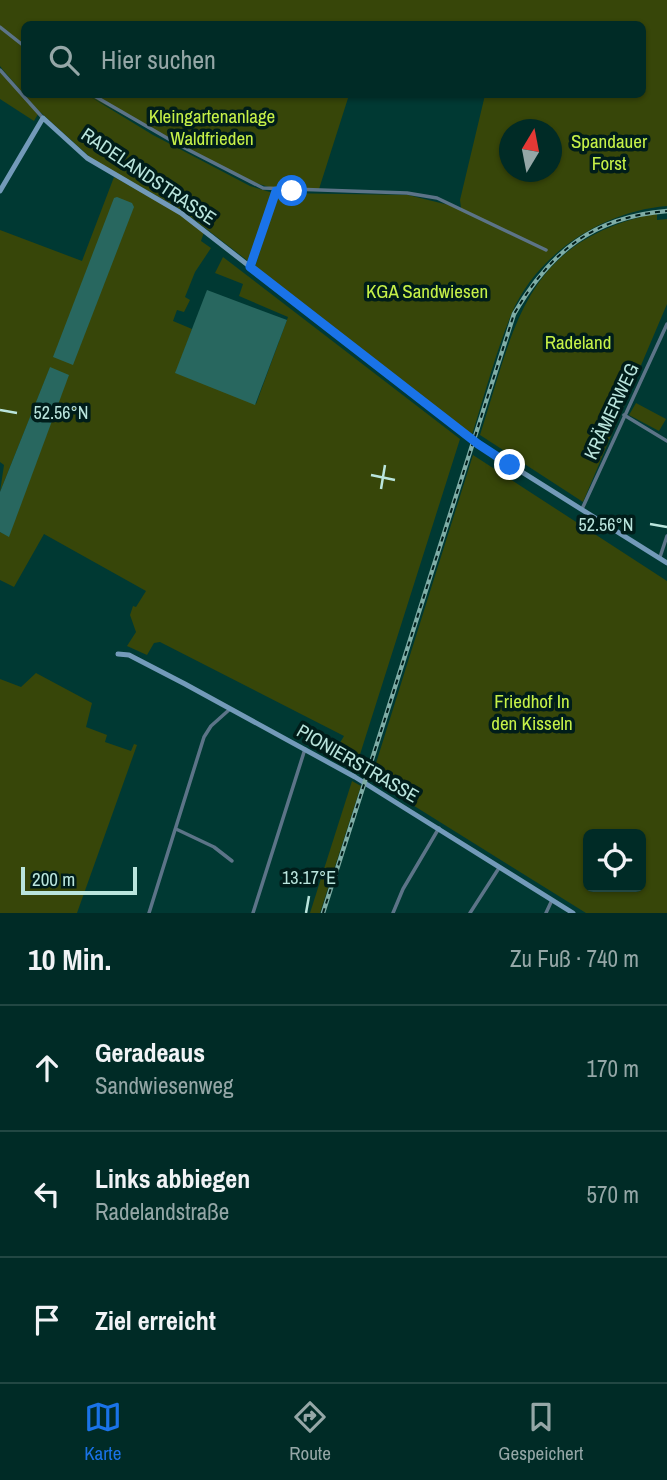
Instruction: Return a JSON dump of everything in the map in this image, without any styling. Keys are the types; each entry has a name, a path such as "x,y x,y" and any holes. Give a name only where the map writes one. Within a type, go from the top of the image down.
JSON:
{"street":[{"path":"0,27 21,44"},
{"name":"RADELANDSTRASSE","path":"0,70 21,93"},
{"name":"RADELANDSTRASSE","path":"25,98 87,158 181,213 482,447 667,564"},
{"path":"98,98 241,179 276,191 407,193 437,198 546,250"},
{"path":"0,191 43,118"},
{"path":"250,267 276,191"},
{"name":"KRÄMERWEG","path":"582,510 667,324"},
{"path":"624,415 667,441"},
{"path":"660,559 667,536"},
{"name":"PIONIERSTRASSE","path":"118,654 143,662 305,749 439,828 573,913"},
{"path":"149,913 204,737 211,726 230,709"},
{"path":"254,913 305,749"},
{"path":"393,913 403,889 439,828"},
{"path":"176,829 214,847 232,861"},
{"path":"470,913 499,868"},
{"path":"546,913 552,901"}],"green space":[{"path":"0,0 667,0 667,206 619,217 596,227 554,255 537,273 522,293 511,315 471,438 255,267 279,193 408,195 461,208 460,200 484,98 646,98 646,21 21,21 21,91 0,66"},
{"path":"0,70 21,94 21,98 24,98 38,114 34,121 0,99"},
{"path":"27,98 92,98 153,135 250,186 273,193 248,261 183,211 91,158"},
{"name":"Kleingartenanlage Waldfrieden","path":"93,98 348,98 319,189 272,188 256,183"},
{"path":"114,177 180,214 204,232 201,241 211,248 195,272 185,297 190,300 184,312 177,310 173,321 192,329 176,373 256,404 288,317 239,296 243,284 215,273 223,257 460,439 356,767 324,750 328,743 338,746 344,736 160,642 154,643 147,655 127,646 136,632 130,615 133,606 136,607 146,591 44,534 14,587 0,580 0,532 9,536 50,368 0,492 4,465 0,462 0,230 82,261"},
{"name":"Radeland","path":"657,213 657,220 667,219 667,304 583,502 480,435 517,322 532,292 552,266 579,244 613,226"},
{"path":"636,403 666,419 659,431 629,415"},
{"name":"Friedhof In den Kisseln","path":"473,455 667,581 667,913 586,913 371,779"},
{"path":"36,673 92,703 86,727 107,735 105,742 131,751 134,744 137,745 77,913 0,913 0,679 21,687"},
{"path":"352,781 361,786 320,913 310,913"}],"water":[{"path":"114,198 132,203 134,207 73,365 53,357"},
{"path":"207,290 287,320 255,405 175,373"},
{"path":"50,367 69,375 9,537 0,532 0,492"}],"railway":[{"path":"323,913 514,314 543,273 576,242 617,221 667,211"}],"route":[{"path":"292,191 276,191 250,267 457,425 478,444 510,465"}],"park label":[{"name":"Spandauer Forst","path":"609,152"},
{"name":"KGA Sandwiesen","path":"427,291"}]}
